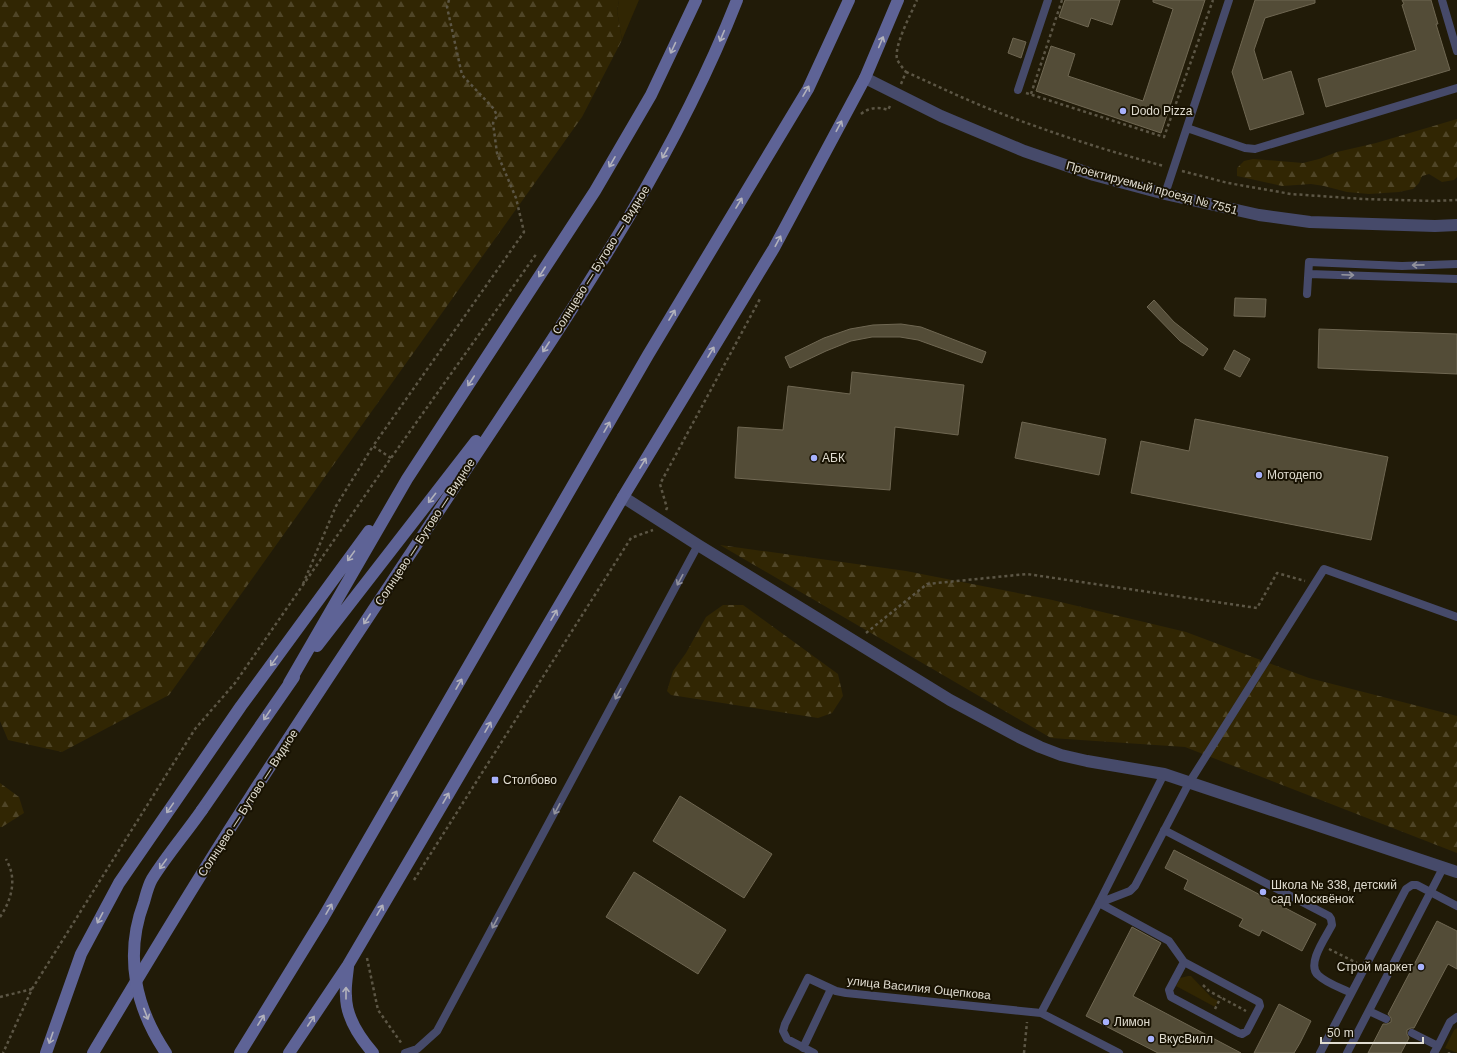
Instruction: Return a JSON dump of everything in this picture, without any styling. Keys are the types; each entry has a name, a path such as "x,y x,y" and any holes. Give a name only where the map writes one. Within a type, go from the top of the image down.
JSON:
{"main road":[{"path":"289,682 407,479 595,191 651,95 696,0"},
{"name":"Солнцево — Бутово — Видное","path":"93,1053 247,801 533,368 640,198 677,131 708,69 737,0"},
{"path":"240,1053 323,918 648,355 808,89 849,0"},
{"path":"290,1053 348,965 623,496 774,248 865,78 898,0"},
{"path":"166,1053 146,1016 136,983 133,952 138,918 151,880 202,810 289,682 533,368"},
{"path":"46,1053 81,954 119,883 241,706 407,479"},
{"path":"348,965 346,997 351,1017 362,1040 373,1053"}],"street":[{"name":"Проектируемый проезд № 7551","path":"865,78 974,130 1024,151 1094,175 1165,194 1260,215 1310,222 1435,226 1457,225"},
{"path":"623,496 698,545 950,700 1018,737 1040,747 1061,755 1087,761 1164,774 1457,872"}],"lane":[{"path":"1018,90 1048,0"},
{"path":"1165,194 1229,0"},
{"path":"1442,0 1457,51"},
{"path":"1187,128 1245,148 1255,149 1457,88"},
{"path":"1307,294 1309,262 1402,266 1457,264"},
{"path":"1309,274 1457,279"},
{"path":"407,1053 417,1049 437,1031 698,545"},
{"path":"1099,903 1130,891 1135,886 1189,783 1324,569 1457,617"},
{"path":"1041,1013 1099,903 1164,774"},
{"path":"1164,830 1329,916 1332,925 1314,959 1314,969 1317,975 1351,993"},
{"path":"1347,1053 1443,868"},
{"path":"1320,1053 1406,888 1412,885 1417,885 1457,906"},
{"path":"1099,903 1169,940 1184,962 1259,1002 1260,1006 1247,1031 1242,1034 1171,997 1169,990 1184,962"},
{"name":"улица Василия Ощепкова","path":"814,1053 787,1039 783,1031 808,978 832,989 846,993 1041,1013 1119,1053"},
{"path":"803,1048 832,989"},
{"path":"1369,1011 1386,1019"},
{"path":"1412,1033 1436,1050 1450,1022 1457,1017"}],"path":[{"path":"301,589 336,506 373,446 524,232 516,198 497,153 493,123 497,116 494,109 462,74 447,7 449,0"},
{"path":"857,119 863,112 874,108 888,110 906,72 901,67 897,59 898,49 917,0"},
{"path":"1031,94 1062,0"},
{"path":"1018,90 1164,137 1213,0"},
{"path":"3,1053 32,989 195,729 236,683 391,458 537,253"},
{"path":"413,882 631,538 655,530 667,508 660,484 762,294"},
{"path":"373,446 391,458"},
{"path":"856,642 927,584 1026,574 1257,608 1277,573 1315,583"},
{"path":"0,917 6,908 12,889 11,871 6,859"},
{"path":"1322,944 1351,960"},
{"path":"362,962 366,956 378,1010 407,1053"},
{"path":"0,997 32,989"},
{"path":"1024,1053 1028,1012"}],"green space":[{"path":"0,0 619,0 617,11 622,40 582,117 169,695 62,752 8,740 0,721"},
{"path":"619,0 639,0 622,40 617,11"},
{"path":"1457,119 1457,177 1454,180 1442,182 1429,174 1422,176 1419,183 1413,189 1399,192 1369,194 1347,192 1311,184 1282,186 1237,176 1237,168 1244,161 1253,159 1303,163 1337,152 1376,143"},
{"path":"720,545 906,571 1048,599 1186,632 1309,678 1457,716 1457,853 1185,747 1051,738"},
{"path":"723,605 743,605 838,674 843,696 832,713 818,718 671,695 667,691 673,671 686,653 706,617"},
{"path":"0,783 19,797 24,813 2,827 0,827"},
{"path":"1191,976 1211,997 1218,1001 1215,1007 1176,986 1180,978"},
{"path":"1457,1028 1457,1053 1445,1048 1454,1030"}],"building":[{"path":"1065,0 1120,0 1112,25 1091,18 1088,27 1059,17"},
{"path":"1153,0 1205,0 1161,133 1036,91 1051,46 1075,54 1068,76 1143,101 1173,9 1153,2"},
{"path":"1255,0 1315,0 1315,3 1265,18 1254,50 1263,80 1291,71 1304,114 1250,130 1232,72"},
{"path":"1402,0 1431,0 1438,24 1436,24 1450,70 1326,107 1318,79 1416,50 1402,5 1404,4"},
{"path":"1013,38 1026,42 1021,58 1008,53"},
{"path":"1235,298 1266,299 1265,317 1234,316"},
{"path":"1154,300 1174,322 1208,349 1203,356 1180,341 1147,307"},
{"path":"901,324 921,327 986,352 982,363 918,340 900,337 872,337 851,341 790,368 785,357 824,338 850,329 873,325"},
{"path":"1319,329 1457,334 1457,374 1318,368"},
{"path":"1234,350 1250,359 1240,377 1224,369"},
{"path":"852,372 964,385 958,435 895,427 890,490 735,478 738,427 783,430 788,386 850,394"},
{"name":"Мотодепо","path":"1195,419 1388,457 1371,540 1131,493 1141,441 1189,451"},
{"path":"1022,422 1106,439 1099,475 1015,458"},
{"path":"680,796 772,854 744,898 653,841"},
{"path":"1174,850 1316,924 1302,951 1262,930 1259,936 1239,926 1243,919 1184,889 1188,880 1165,868"},
{"path":"634,872 726,930 698,974 606,917"},
{"path":"1437,921 1457,931 1457,969 1448,964 1414,1028 1407,1030 1409,1038 1401,1053 1368,1053 1383,1024 1391,1022 1391,1018 1388,1014"},
{"path":"1132,927 1161,943 1133,996 1241,1053 1158,1053 1086,1016"},
{"path":"1279,1004 1311,1021 1300,1043 1294,1053 1254,1053"}],"place":[{"name":"Dodo Pizza","path":"1123,111"},
{"name":"АБК","path":"814,458"},
{"name":"Мотодепо","path":"1259,475"},
{"name":"Столбово","path":"495,780"},
{"name":"Школа № 338, детский сад Москвёнок","path":"1263,892"},
{"name":"Строй маркет","path":"1421,967"},
{"name":"Лимон","path":"1106,1022"},
{"name":"ВкусВилл","path":"1151,1039"}]}
